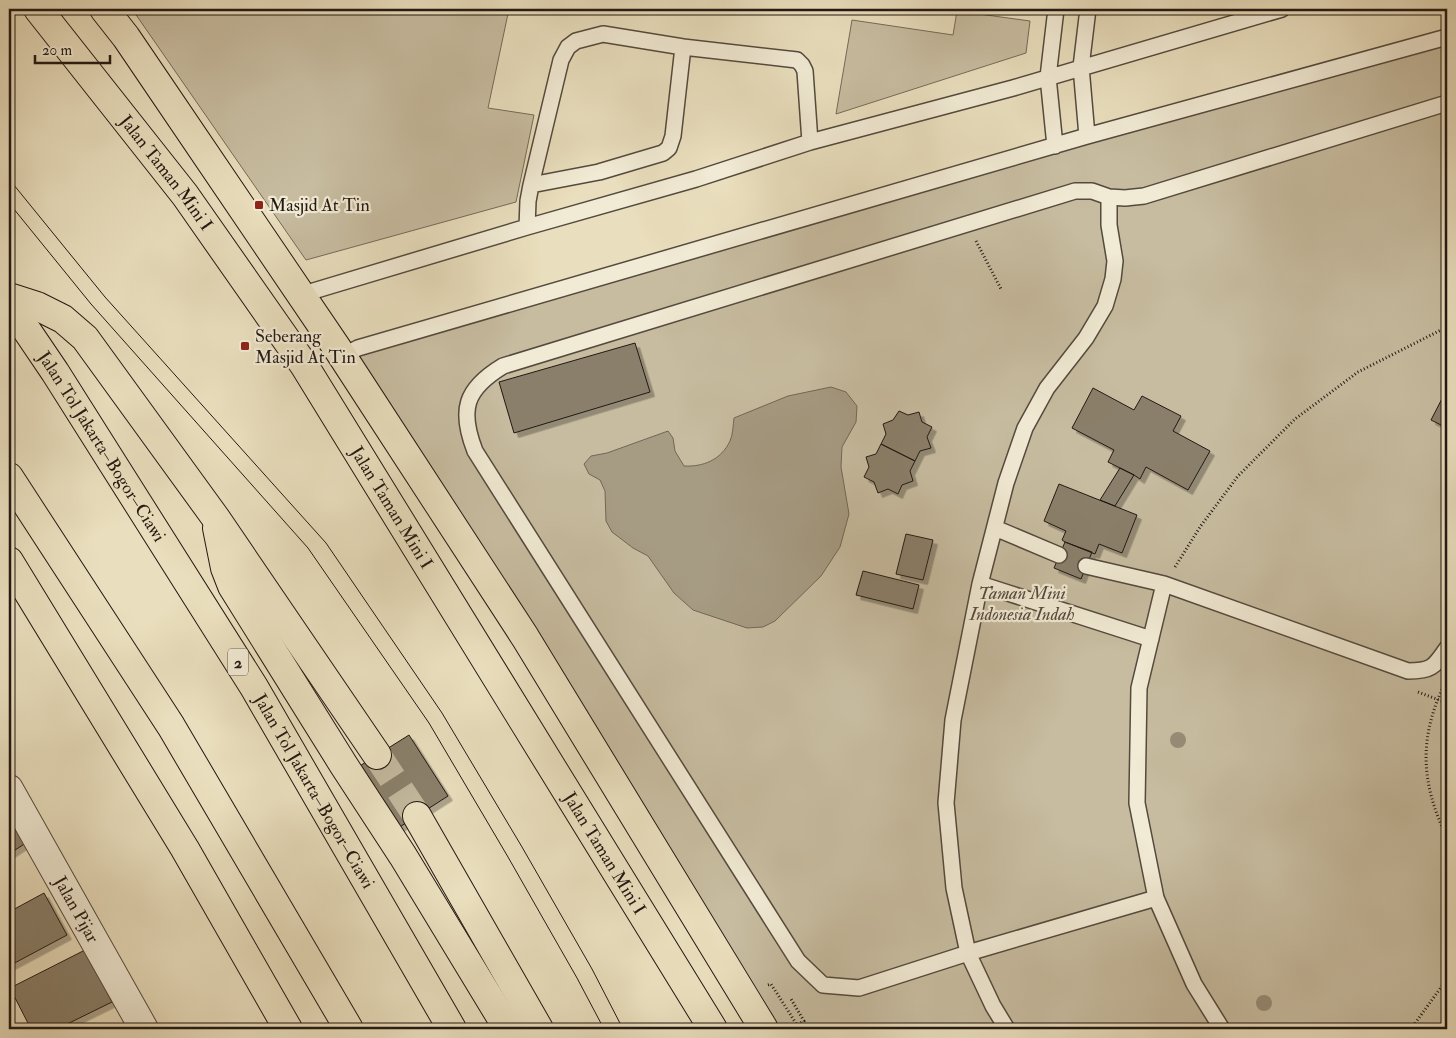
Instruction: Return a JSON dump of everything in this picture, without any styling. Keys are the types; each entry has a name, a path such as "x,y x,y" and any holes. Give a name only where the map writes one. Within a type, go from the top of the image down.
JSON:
{"main road":[{"name":"Jalan Taman Mini I","path":"38,9 186,195 304,365 713,1029"},
{"path":"104,9 126,37 342,356 525,637 764,1029"},
{"path":"9,297 37,306 63,319 85,338 214,517 377,755"},
{"name":"Jalan Tol Jakarta–Bogor–Ciawi","path":"9,304 55,372 254,687 452,1029"},
{"path":"9,477 171,726 349,1029"},
{"path":"214,517 225,568 232,586 402,856 508,1029"},
{"path":"9,561 185,849 288,1029"},
{"path":"418,816 539,1029"}],"street":[{"name":"Jalan Pijar","path":"9,788 144,1029"}],"lane":[{"path":"1055,146 1048,77 1056,9"},
{"path":"1087,136 1081,67 1088,9"},
{"path":"300,295 696,179 810,142 1048,77 1282,9"},
{"path":"527,227 531,185 561,60 568,47 576,41 603,34 683,48 797,60 805,71 810,142"},
{"path":"342,356 358,348 1087,136 1447,37"},
{"path":"531,185 599,172 663,153 669,148 674,136 683,48"},
{"path":"1156,898 968,953 859,988 823,985 798,961 475,450 467,430 468,410 472,392 485,377 503,366 1075,191 1092,191 1109,197 1144,196 1447,103"},
{"path":"1007,1029 993,1006 968,953 954,888 946,803 953,720 980,584 1006,483 1025,428 1047,388 1086,338 1105,306 1115,262 1109,225 1109,197"},
{"path":"994,528 1059,555"},
{"path":"1086,566 1164,584 1408,671 1424,671 1437,663 1447,648"},
{"path":"980,584 1150,639"},
{"path":"1164,584 1139,688 1137,803 1156,898 1194,984 1222,1029"}],"path":[{"path":"981,251 1001,289"},
{"path":"1164,584 1200,527 1238,476 1295,419 1358,372 1447,328"},
{"path":"1447,678 1437,699 1429,725 1425,753 1428,785 1436,814 1447,838"},
{"path":"1409,689 1447,703"},
{"path":"1411,1029 1447,979"}],"green space":[{"path":"132,9 509,9 488,108 534,115 516,202 306,260"},
{"path":"957,11 1030,21 1026,53 836,114 852,20 953,35"},
{"name":"Taman Mini Indonesia Indah","path":"1447,36 1447,1029 774,1029 351,356"}],"shaded area":[{"path":"831,387 846,392 857,406 856,422 842,447 841,467 849,514 840,547 821,576 775,621 763,627 747,628 693,610 674,593 648,556 633,548 612,532 606,521 605,491 600,480 589,474 584,464 591,456 607,453 668,431 673,438 675,451 684,466 705,464 716,458 726,448 732,436 734,418 788,396"}],"building":[{"path":"635,343 650,392 514,433 499,382"},
{"path":"1093,388 1134,410 1142,396 1181,416 1173,431 1210,451 1188,490 1146,467 1140,479 1108,462 1114,450 1072,428"},
{"path":"1447,389 1447,428 1431,420"},
{"path":"899,411 908,415 919,412 922,422 932,427 927,437 931,448 920,451 915,461 881,444 886,434 883,424 893,420"},
{"path":"881,444 915,461 910,471 913,481 902,485 898,494 888,489 878,493 874,482 864,477 869,467 866,457 876,454"},
{"path":"1120,468 1134,475 1115,506 1100,500"},
{"path":"1059,484 1137,515 1122,553 1099,544 1095,554 1065,542 1062,540 1066,531 1044,521"},
{"path":"906,534 933,540 923,580 896,574"},
{"path":"1065,542 1092,552 1081,579 1054,568"},
{"path":"863,571 919,585 913,609 856,595"},
{"path":"409,735 448,796 395,830 355,769"},
{"path":"21,821 32,839 9,854 9,829"},
{"path":"44,893 67,935 9,966 9,912"},
{"path":"85,950 112,1002 57,1029 31,1029 10,988"}],"tunnel":[{"path":"377,755 417,816"}],"tram line":[{"path":"9,179 105,297 326,543 442,713 592,969 623,1029"},
{"path":"9,203 91,304 308,548 429,723 508,857 604,1029"}],"place":[{"name":"Masjid At Tin","path":"259,205"},
{"name":"Seberang Masjid At Tin","path":"245,346"}]}
